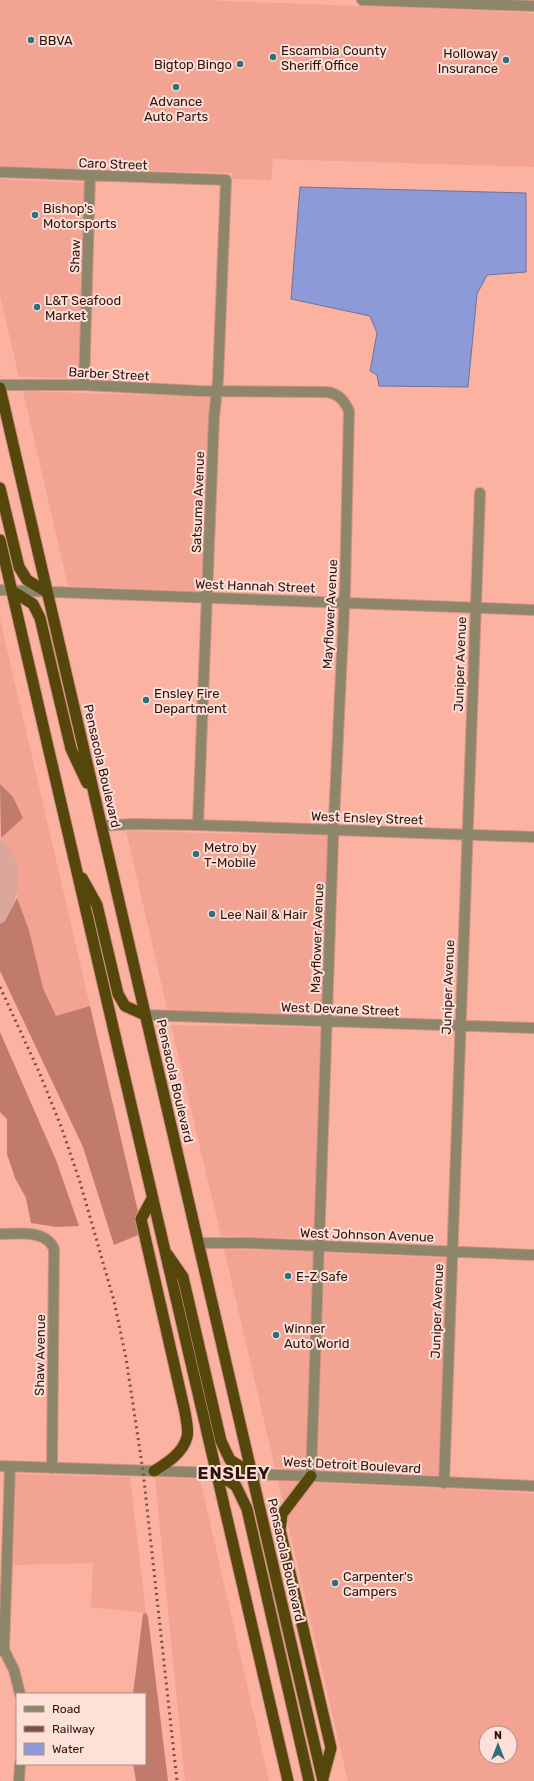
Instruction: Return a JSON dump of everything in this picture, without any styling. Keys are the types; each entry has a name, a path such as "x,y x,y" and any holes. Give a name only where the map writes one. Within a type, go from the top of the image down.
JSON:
{"highway":[{"name":"Pensacola Boulevard","path":"0,386 323,1781"},
{"path":"0,488 19,567 27,580 47,592"},
{"path":"0,540 288,1781"},
{"path":"12,591 34,604 40,618 71,750 95,801"},
{"path":"75,865 97,905 118,994 125,1006 145,1015"},
{"path":"152,1199 141,1219 185,1412 188,1437 180,1450 168,1462 154,1471"},
{"path":"163,1247 183,1277 221,1441 230,1460 252,1474"},
{"path":"216,1473 236,1486 247,1509 309,1781"},
{"path":"311,1476 282,1514 280,1530 331,1748 323,1781"}],"street":[{"path":"362,0 534,6"},
{"name":"Caro Street","path":"0,172 226,180"},
{"name":"Shaw","path":"84,385 90,176"},
{"name":"Satsuma Avenue","path":"198,825 214,411 217,391 226,180"},
{"name":"Barber Street","path":"0,386 84,385 217,391 327,392 339,396 345,402"},
{"name":"Mayflower Avenue","path":"311,1476 334,830 350,440 349,411 345,402"},
{"name":"Juniper Avenue","path":"444,1483 480,493"},
{"name":"West Hannah Street","path":"0,590 534,610"},
{"name":"West Ensley Street","path":"101,826 132,824 198,825 534,837"},
{"name":"West Devane Street","path":"145,1015 534,1028"},
{"name":"Shaw Avenue","path":"0,1234 39,1235 46,1237 54,1249 52,1468"},
{"name":"West Johnson Avenue","path":"198,1243 320,1246 534,1255"},
{"path":"5,1467 2,1651 14,1670 20,1693"},
{"name":"West Detroit Boulevard","path":"5,1467 311,1476 534,1486"},
{"path":"19,1781 20,1765"}],"shaded area":[{"path":"0,0 203,0 534,13 534,167 273,159 271,180 232,179 232,173 0,166"},
{"path":"0,179 84,183 79,378 19,377 0,295"},
{"path":"23,391 210,397 202,591 68,586"},
{"path":"0,619 90,1006 56,1017 43,988 29,930 17,898 17,863 1,838 23,817 0,784"},
{"path":"0,784 13,797 23,818 1,838"},
{"path":"126,831 328,836 322,1014 168,1012"},
{"path":"0,838 10,850 16,861 18,879 16,897 10,913 0,924"},
{"path":"17,898 29,930 43,988 56,1016 90,1006 143,1233 114,1245 83,1147 0,971 0,924 5,921"},
{"path":"171,1025 327,1028 323,1239 221,1236"},
{"path":"0,1032 56,1160 79,1226 56,1227 31,1223 26,1198 15,1178 7,1154 7,1119 0,1112"},
{"path":"224,1249 314,1252 305,1469 275,1468"},
{"path":"325,1253 446,1258 439,1475 317,1469"},
{"path":"15,1474 130,1477 146,1613 91,1607 93,1563 13,1565"},
{"path":"155,1478 200,1479 269,1781 185,1781"},
{"path":"278,1481 534,1493 534,1781 348,1781"},
{"path":"146,1613 148,1617 168,1781 136,1781 133,1765 146,1765 146,1693 133,1693 143,1614"}],"water":[{"path":"300,187 526,193 526,272 487,275 477,294 468,387 379,386 377,375 370,371 377,333 370,316 291,299"}],"railway":[{"path":"0,987 40,1074 62,1129 80,1182 114,1301 126,1358 143,1471 177,1781"}],"place":[{"name":"BBVA","path":"31,40"},
{"name":"Escambia County Sheriff Office","path":"273,57"},
{"name":"Holloway Insurance","path":"506,60"},
{"name":"Bigtop Bingo","path":"240,64"},
{"name":"Advance Auto Parts","path":"176,87"},
{"name":"Bishop's Motorsports","path":"35,215"},
{"name":"L&T Seafood Market","path":"37,307"},
{"name":"Ensley Fire Department","path":"146,700"},
{"name":"Metro by T-Mobile","path":"196,854"},
{"name":"Lee Nail & Hair","path":"212,914"},
{"name":"E-Z Safe","path":"288,1276"},
{"name":"Winner Auto World","path":"276,1335"},
{"name":"Carpenter's Campers","path":"335,1583"}],"district":[{"name":"ENSLEY","path":"234,1473"}]}
